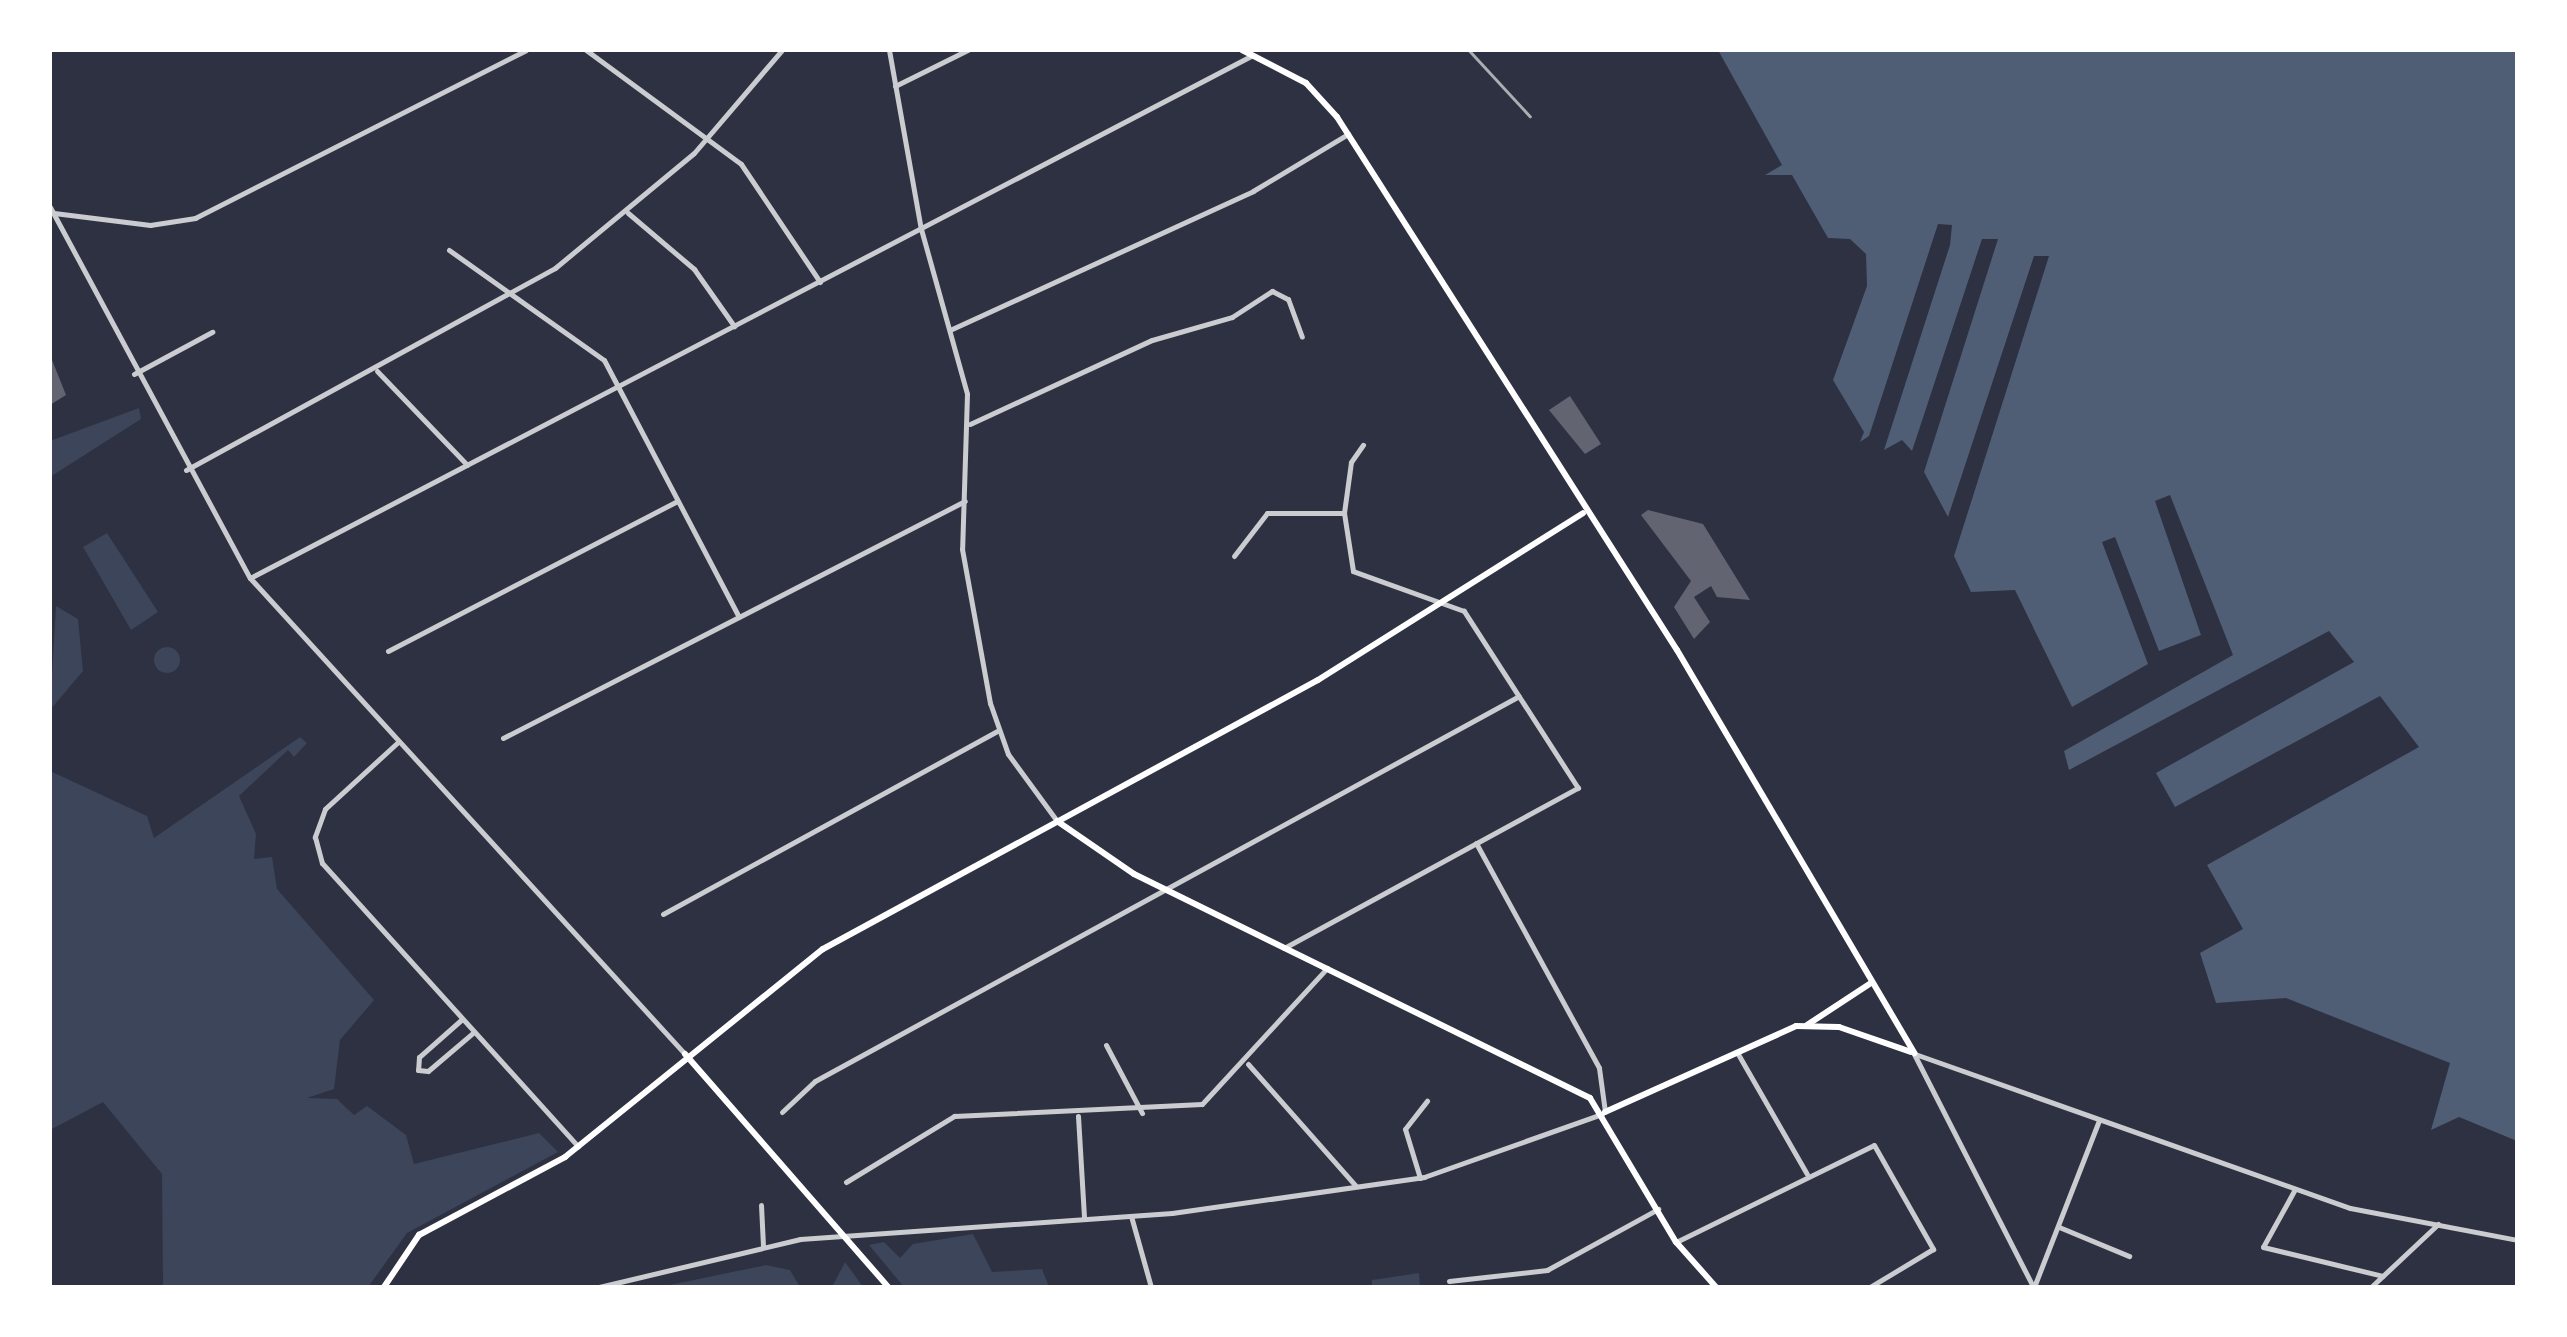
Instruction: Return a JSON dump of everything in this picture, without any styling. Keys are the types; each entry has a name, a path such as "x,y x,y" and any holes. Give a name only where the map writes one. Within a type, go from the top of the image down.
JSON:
{"main road":[{"path":"1242,50 1306,83 1348,134 1583,513 1678,650 1914,1053"},
{"path":"384,1287 419,1234 578,1146 685,1054 823,950 1443,604 1583,513"},
{"path":"1057,821 1164,888 1574,1088 1605,1112 1676,1242 1716,1287"},
{"path":"1605,1112 1807,1024 1871,984"},
{"path":"1807,1024 1914,1053"},
{"path":"685,1054 888,1287"}],"street":[{"path":"52,210 150,225 195,218 526,50"},
{"path":"586,50 709,137 762,186 820,282"},
{"path":"186,470 515,294 627,212 709,137 782,50"},
{"path":"889,50 921,228 952,329 970,424 964,501 966,586 996,732 1057,821"},
{"path":"895,86 968,50"},
{"path":"250,578 1254,54"},
{"path":"952,329 1253,191 1348,134"},
{"path":"52,210 134,374 250,578 685,1054"},
{"path":"627,212 694,269 734,326"},
{"path":"449,250 590,344 620,387 739,618"},
{"path":"970,424 1152,340 1222,321 1272,291 1288,299 1302,337"},
{"path":"134,374 212,332"},
{"path":"377,370 467,465"},
{"path":"1284,948 1578,788 1464,612 1361,579 1344,548 1344,514 1350,462 1363,445"},
{"path":"502,738 964,501"},
{"path":"388,652 677,502"},
{"path":"1234,556 1267,513 1344,514"},
{"path":"782,1112 812,1083 1519,696"},
{"path":"663,914 996,732"},
{"path":"398,742 325,810 317,849 462,1019 578,1146"},
{"path":"599,1287 762,1246 935,1223 1131,1216 1420,1178 1605,1112 1599,1068 1476,842"},
{"path":"846,1182 948,1118 1142,1113 1202,1104 1248,1064 1327,968"},
{"path":"462,1019 417,1060 418,1070 428,1072 474,1032"},
{"path":"1106,1044 1142,1113"},
{"path":"1914,1053 2295,1189 2517,1240"},
{"path":"1914,1053 2034,1287"},
{"path":"1738,1054 1808,1174"},
{"path":"1248,1064 1355,1184"},
{"path":"1420,1178 1405,1129 1427,1101"},
{"path":"1078,1116 1084,1218"},
{"path":"2034,1287 2100,1120"},
{"path":"1676,1242 1874,1145 1933,1249 1870,1287"},
{"path":"2295,1189 2262,1247 2383,1276"},
{"path":"761,1206 762,1246"},
{"path":"1449,1281 1552,1269 1658,1210"},
{"path":"1131,1216 1150,1287"},
{"path":"2371,1287 2438,1224"},
{"path":"2059,1226 2129,1256"}],"shaded area":[{"path":"1718,50 2517,50 2517,1141 2459,1117 2431,1130 2450,1063 2286,998 2216,1003 2200,953 2243,929 2207,865 2419,747 2380,696 2175,807 2156,773 2354,662 2329,631 2069,770 2064,751 2233,655 2170,495 2155,501 2201,635 2159,651 2115,537 2102,542 2148,664 2072,707 2015,590 1971,592 1954,556 2049,256 2034,256 1948,517 1924,472 1998,239 1982,239 1912,451 1902,440 1884,450 1950,245 1952,225 1938,224 1869,436 1860,442 1864,432 1833,380 1867,286 1866,254 1850,239 1828,238 1792,175 1765,175 1782,165"},
{"path":"139,408 141,419 50,477 50,441"},
{"path":"107,533 158,612 131,630 83,547"},
{"path":"56,606 78,619 83,671 50,710"},
{"path":"167,647 176,651 180,660 176,669 167,673 158,669 154,660 158,651"},
{"path":"300,737 307,743 294,757 288,750 239,796 256,834 254,859 272,857 277,889 374,1000 340,1040 334,1089 307,1098 337,1099 354,1115 367,1106 406,1135 414,1164 539,1133 558,1152 407,1233 368,1287 163,1287 162,1174 103,1102 50,1130 50,771 147,816 154,838"},
{"path":"973,1234 992,1272 1042,1269 1049,1287 904,1287 869,1245 884,1242 900,1258 913,1244"},
{"path":"845,1262 856,1277 863,1287 832,1287"},
{"path":"766,1265 790,1270 800,1287 660,1287"},
{"path":"1419,1273 1420,1287 1372,1287 1372,1280"}],"building":[{"path":"50,355 66,395 50,405"},
{"path":"1570,396 1601,444 1585,454 1549,410"},
{"path":"1648,510 1703,524 1750,600 1717,597 1711,586 1694,597 1710,622 1694,639 1674,607 1691,581 1641,515"}],"railway":[{"path":"1469,50 1530,116"}]}
